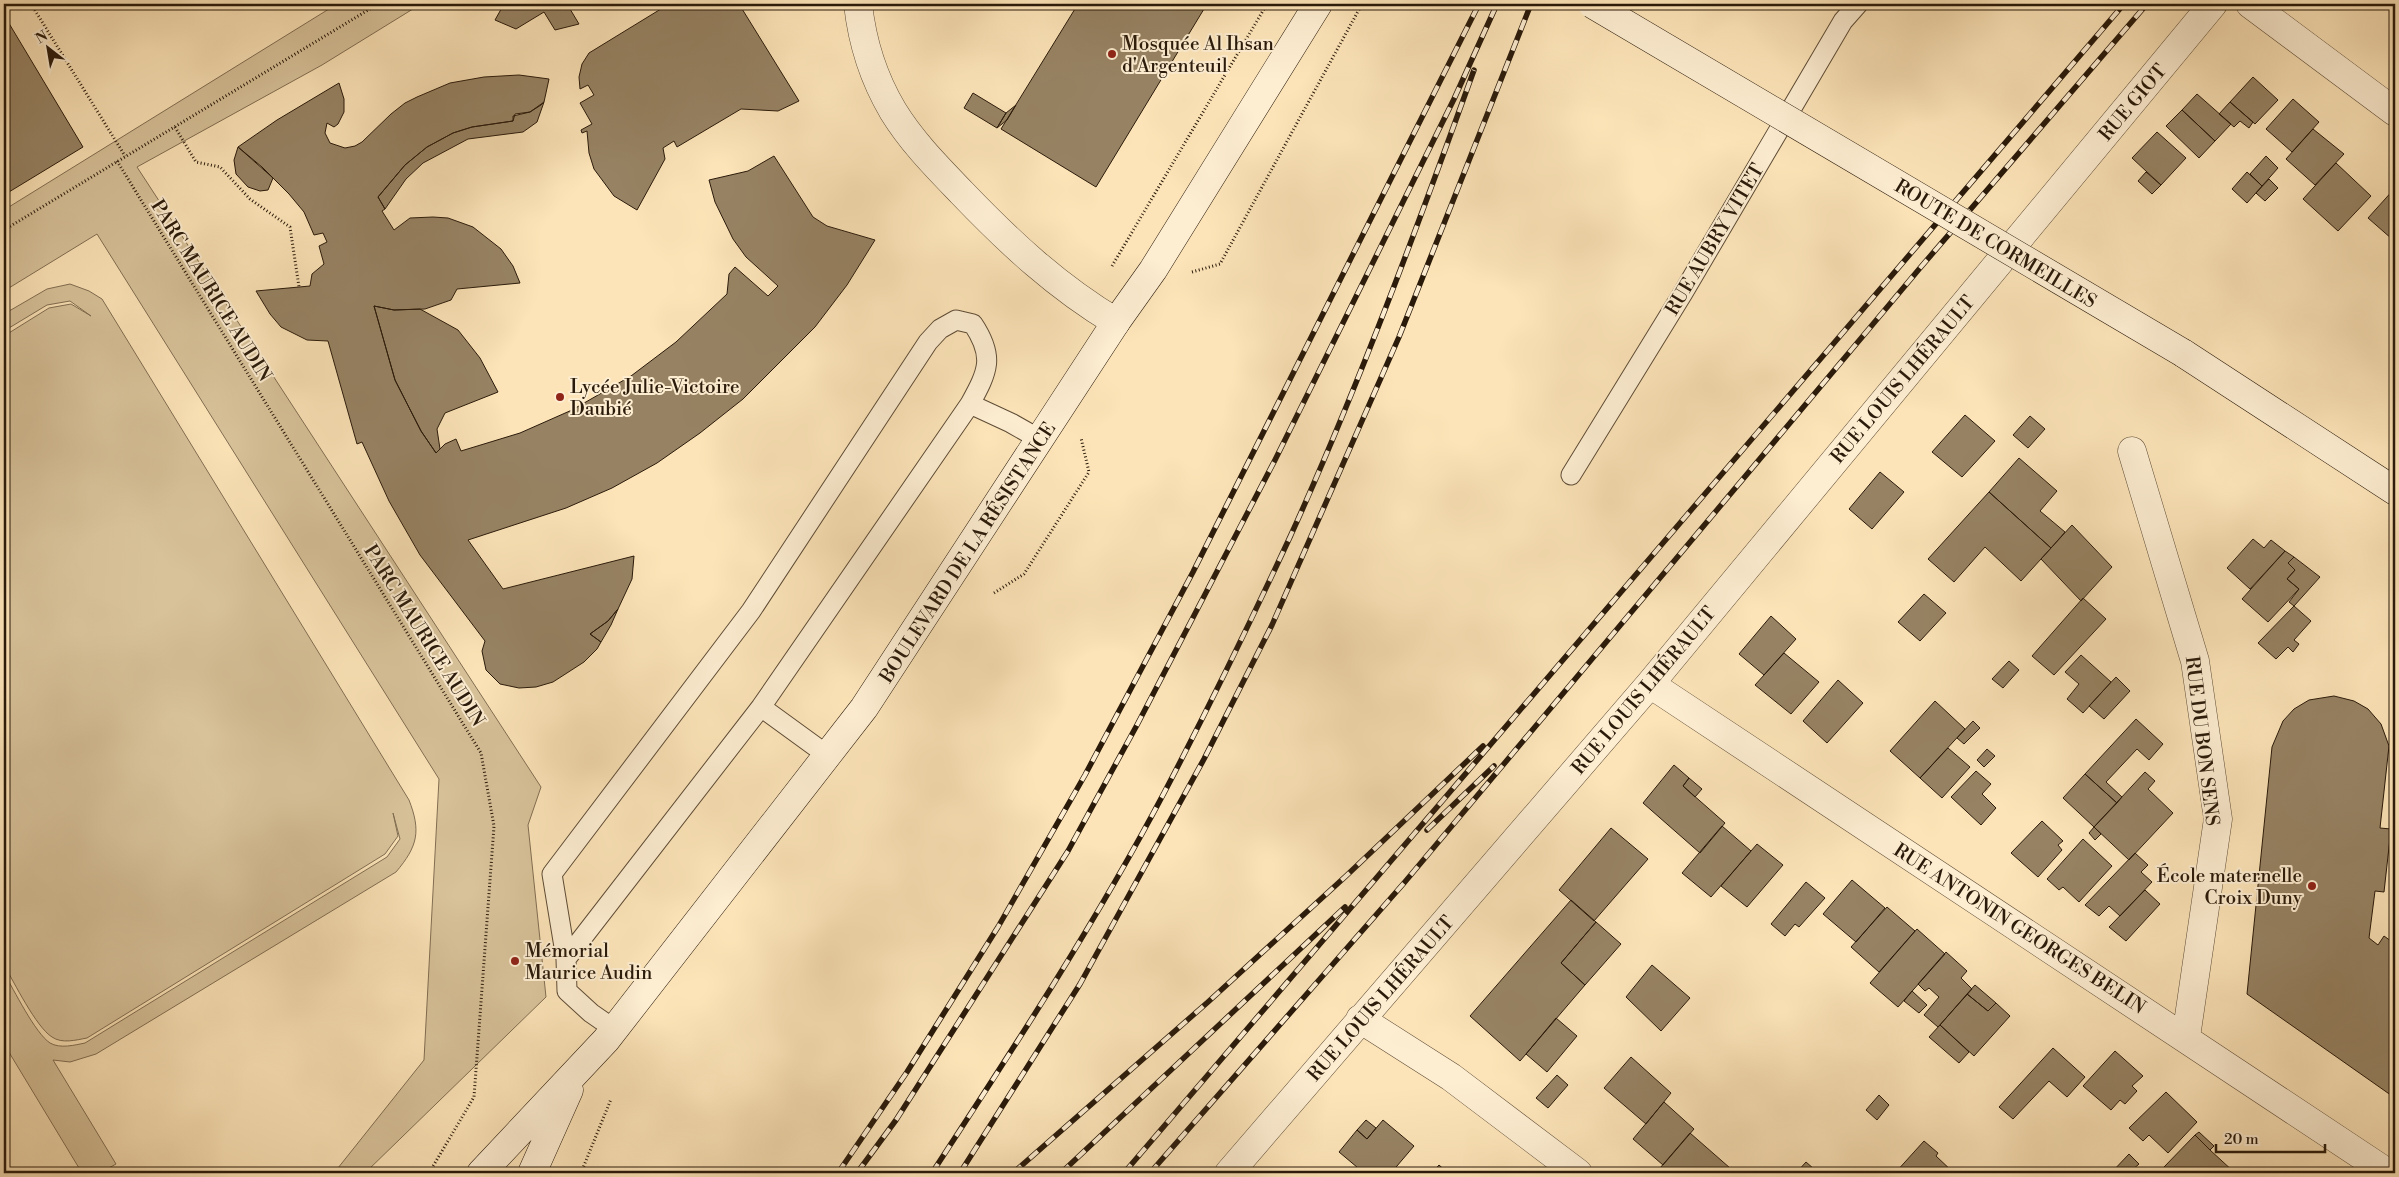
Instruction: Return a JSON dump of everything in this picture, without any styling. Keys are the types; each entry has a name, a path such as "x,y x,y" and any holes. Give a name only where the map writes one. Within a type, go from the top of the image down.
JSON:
{"street":[{"path":"858,4 860,23 872,70 893,110 911,137 1009,242 1089,306 1116,322"},
{"name":"BOULEVARD DE LA RÉSISTANCE","path":"481,1173 576,1073 614,1029 864,708 1041,440 1116,322 1153,270 1318,4"},
{"name":"ROUTE DE CORMEILLES","path":"1592,4 2183,353 2395,491"},
{"name":"RUE GIOT","path":"2050,201 2213,4"},
{"path":"2250,4 2395,112"},
{"name":"RUE LOUIS LHÉRAULT","path":"1229,1173 1650,684 2050,201"},
{"name":"RUE DU BON SENS","path":"2132,451 2195,661 2218,819 2186,1037"},
{"name":"RUE ANTONIN GEORGES BELIN","path":"1650,684 2186,1037 2388,1173"},
{"path":"1360,1020 1451,1078 1578,1173"},
{"name":"BOULEVARD DE LA RÉSISTANCE","path":"532,1173 576,1073"}],"lane":[{"name":"RUE AUBRY VITET","path":"1571,475 1683,293 1843,21 1858,4"},
{"path":"566,959 761,707 970,404 985,377 988,358 984,340 973,324 956,320 940,329 928,342 750,611 552,874 566,959 566,990 591,1013 614,1029"},
{"path":"970,404 1011,422 1041,440"},
{"path":"761,707 827,755"}],"path":[{"path":"31,4 125,156"},
{"path":"4,230 378,4"},
{"path":"1089,306 1267,4"},
{"path":"1191,272 1220,264 1362,4"},
{"path":"175,126 196,162 220,167 250,199 290,227 299,287"},
{"name":"PARC MAURICE AUDIN","path":"117,161 481,753 494,826 474,1097 429,1173"},
{"path":"994,593 1024,574 1089,472 1071,394"},
{"path":"581,1173 611,1099"}],"shaded area":[{"path":"337,4 421,4 322,65 137,167 541,787 528,825 546,997 365,1173 334,1173 424,1060 439,779 97,234 4,291 4,210"},
{"path":"70,284 89,291 102,299 409,800 416,830 413,846 396,872 96,1054 70,1062 53,1060 116,1164 100,1173 82,1173 4,1044 4,973 31,1021 44,1038 54,1045 63,1046 85,1043 387,857 400,839 393,813 398,836 385,854 87,1038 65,1041 52,1037 39,1024 26,1004 4,965 4,336 49,308 71,304 91,316 70,301 47,305 4,331 4,314 47,289"}],"building":[{"path":"504,4 567,4 579,24 555,30 544,12 516,29 495,20"},
{"path":"590,4 608,4 592,8"},
{"path":"669,4 739,4 799,101 778,111 741,109 677,147 674,141 663,148 665,159 637,210 614,196 594,169 589,153 587,131 582,133 581,130 592,124 580,103 594,95 588,85 580,89 579,77 582,64 589,53"},
{"name":"Mosquée Al Ihsan d'Argenteuil","path":"1078,4 1207,4 1096,187 1001,129"},
{"path":"4,15 83,147 4,195"},
{"path":"519,75 549,79 544,102 541,105 530,112 515,114 513,121 472,127 453,133 427,147 405,165 378,197 385,209 382,211 394,230 410,218 433,217 448,218 473,227 501,249 513,266 520,283 457,289 451,300 425,309 394,310 374,306 395,380 421,431 436,453 445,444 456,439 461,451 520,433 572,410 631,376 676,342 727,294 729,274 735,267 768,296 778,286 746,257 733,239 715,202 709,180 748,171 774,156 813,217 827,226 875,240 847,285 815,327 743,399 700,433 657,463 612,488 566,508 468,540 503,589 634,556 632,579 618,609 608,621 590,634 601,642 597,649 584,662 553,682 536,687 519,688 500,684 486,670 482,651 485,641 420,555 389,501 362,442 357,444 328,341 307,340 281,327 270,314 256,291 310,286 312,274 324,264 319,246 327,242 323,233 314,235 304,212 289,194 262,167 238,147 277,120 339,83 344,99 344,112 338,124 334,127 327,123 325,133 330,143 345,148 362,142 405,103 450,83 484,77"},
{"path":"2253,77 2278,100 2255,124 2230,102"},
{"path":"973,93 1006,113 997,128 964,108"},
{"path":"2197,94 2231,124 2215,141 2182,110"},
{"path":"2293,99 2319,122 2292,152 2266,129"},
{"path":"544,102 537,122 523,132 468,139 423,163 406,179 385,209 378,197 405,165 427,147 453,133 472,127 513,121 513,116 530,112"},
{"path":"2230,102 2253,122 2249,128 2240,121 2234,127 2219,114"},
{"path":"1016,105 1007,120 997,128 1006,113"},
{"path":"2182,110 2215,141 2199,158 2166,126"},
{"path":"2313,129 2344,154 2315,185 2286,159"},
{"path":"2157,132 2186,158 2161,185 2132,158"},
{"path":"238,147 273,178 268,190 260,191 248,187 236,174 234,160"},
{"path":"2266,156 2278,168 2262,186 2250,174"},
{"path":"2336,163 2371,196 2338,231 2303,199"},
{"path":"2146,172 2161,185 2152,194 2138,181"},
{"path":"2247,172 2262,186 2247,203 2232,189"},
{"path":"2269,179 2278,188 2265,201 2256,193"},
{"path":"2395,188 2395,235 2392,239 2368,218"},
{"path":"374,306 394,310 420,309 458,330 480,358 498,392 445,413 437,429 440,449 436,453 421,431 395,380"},
{"path":"1965,415 1995,441 1962,477 1932,452"},
{"path":"2030,416 2045,429 2028,448 2013,435"},
{"path":"2019,458 2057,491 2040,511 2065,532 2051,548 1989,492"},
{"path":"1880,472 1904,492 1872,529 1849,509"},
{"path":"1989,492 2051,548 2021,581 1985,547 1954,582 1928,559"},
{"path":"2072,525 2112,567 2081,601 2041,559"},
{"path":"2253,539 2264,548 2271,540 2285,551 2250,589 2227,568"},
{"path":"2285,551 2294,557 2288,563 2295,570 2287,579 2299,589 2268,622 2242,599"},
{"path":"2294,557 2320,577 2294,606 2289,602 2299,589 2287,579 2295,570 2288,563"},
{"path":"1924,594 1946,613 1920,641 1898,622"},
{"path":"2083,598 2106,619 2054,675 2032,656"},
{"path":"2294,606 2311,621 2294,640 2299,644 2293,652 2288,647 2276,659 2258,643"},
{"path":"618,609 601,642 590,634 608,621"},
{"path":"1771,616 1796,639 1764,675 1739,654"},
{"path":"1784,653 1819,682 1791,714 1755,685"},
{"path":"2081,655 2111,682 2083,713 2067,699 2079,684 2065,672"},
{"path":"2009,661 2019,670 2003,688 1992,679"},
{"path":"2116,677 2130,691 2104,719 2089,706"},
{"path":"1838,680 1863,703 1827,743 1803,721"},
{"name":"École maternelle Croix Duny","path":"2334,696 2354,701 2368,709 2381,724 2389,746 2380,828 2391,829 2384,892 2375,891 2369,938 2378,945 2384,936 2395,944 2395,1098 2247,994 2272,747 2283,721 2294,709 2309,700"},
{"path":"1935,701 1965,729 1920,778 1890,751"},
{"path":"2136,719 2163,744 2149,760 2137,749 2106,782 2122,797 2117,803 2085,774"},
{"path":"1973,721 1980,728 1964,744 1957,738"},
{"path":"1948,748 1970,767 1942,798 1920,778"},
{"path":"1987,749 1995,756 1984,767 1977,760"},
{"path":"1674,765 1689,778 1683,786 1725,823 1700,853 1643,803"},
{"path":"1976,771 1991,784 1982,794 1996,808 1981,825 1951,797"},
{"path":"2145,772 2155,781 2148,789 2173,813 2129,860 2094,827"},
{"path":"2085,774 2117,803 2094,827 2063,798"},
{"path":"1689,778 1702,789 1695,797 1683,786"},
{"path":"2042,821 2063,841 2058,845 2062,850 2038,877 2011,853"},
{"path":"1722,826 1751,851 1711,897 1682,873"},
{"path":"2094,827 2101,834 2095,840 2089,833"},
{"path":"1611,828 1648,859 1594,921 1559,890"},
{"path":"2083,839 2112,866 2079,902 2063,887 2059,890 2047,879"},
{"path":"1757,844 1783,865 1747,907 1721,886"},
{"path":"2135,853 2148,865 2141,872 2152,882 2120,916 2109,906 2099,916 2085,905"},
{"path":"1852,880 1885,908 1856,942 1823,914"},
{"path":"1806,882 1825,898 1799,927 1795,924 1785,936 1771,924"},
{"path":"2145,890 2160,904 2126,941 2109,927"},
{"path":"1571,900 1596,922 1561,963 1585,985 1520,1061 1470,1016"},
{"path":"1887,907 1915,931 1879,972 1851,947"},
{"path":"1596,922 1621,944 1585,985 1561,963"},
{"path":"1917,929 1945,954 1898,1007 1870,983"},
{"path":"1946,952 1967,971 1961,978 1972,989 1938,1027 1924,1015 1939,997 1929,988 1925,991 1918,984"},
{"path":"1652,965 1690,998 1661,1031 1626,997"},
{"path":"1975,985 1996,1003 1988,1011 1967,994"},
{"path":"1912,991 1927,1005 1919,1013 1904,1001"},
{"path":"1967,994 1988,1011 1996,1003 2010,1016 1974,1056 1940,1025"},
{"path":"1556,1018 1577,1036 1547,1072 1526,1054"},
{"path":"1940,1025 1969,1052 1959,1063 1929,1037"},
{"path":"2053,1048 2085,1077 2067,1097 2049,1081 2013,1119 1999,1107"},
{"path":"2115,1051 2143,1076 2132,1086 2137,1091 2125,1104 2120,1100 2111,1110 2083,1086"},
{"path":"1631,1057 1671,1093 1646,1124 1604,1088"},
{"path":"1557,1075 1568,1085 1548,1108 1536,1098"},
{"path":"2166,1092 2197,1122 2168,1153 2149,1135 2143,1141 2129,1128"},
{"path":"1879,1095 1889,1105 1877,1120 1866,1110"},
{"path":"1664,1102 1694,1129 1663,1165 1633,1139"},
{"path":"1366,1120 1376,1128 1367,1139 1357,1130"},
{"path":"1383,1120 1414,1146 1391,1173 1364,1173 1339,1152 1357,1130 1367,1139"},
{"path":"2199,1132 2214,1146 2210,1150 2195,1135"},
{"path":"1690,1133 1730,1168 1725,1173 1666,1173 1660,1168"},
{"path":"2195,1135 2234,1172 2171,1173 2164,1167"},
{"path":"1924,1141 1938,1153 1936,1156 1954,1173 1895,1173"},
{"path":"2129,1154 2139,1164 2131,1171 2133,1173 2111,1173"},
{"path":"1806,1162 1814,1169 1810,1173 1796,1173"},
{"path":"1439,1165 1448,1173 1432,1173"},
{"path":"1731,1167 1738,1173 1725,1173"}],"railway":[{"path":"838,1173 907,1072 998,927 1085,775 1193,572 1479,4"},
{"path":"857,1173 896,1120 1068,851 1137,725 1275,460 1454,99 1497,4"},
{"path":"960,1173 1080,984 1204,759 1272,625 1399,337 1531,4"},
{"path":"1124,1173 2124,4"},
{"path":"1150,1173 1404,883 1920,268 2147,4"},
{"path":"932,1173 1082,938 1138,842 1197,730 1290,537 1340,422 1409,247 1474,70"},
{"path":"1013,1173 1208,1002 1346,876 1483,746"},
{"path":"1427,830 1494,766"},
{"path":"1061,1173 1345,907"}],"place":[{"name":"Mosquée Al Ihsan d'Argenteuil","path":"1112,54"},
{"name":"Lycée Julie-Victoire Daubié","path":"560,397"},
{"name":"École maternelle Croix Duny","path":"2312,886"},
{"name":"Mémorial Maurice Audin","path":"515,961"}]}
